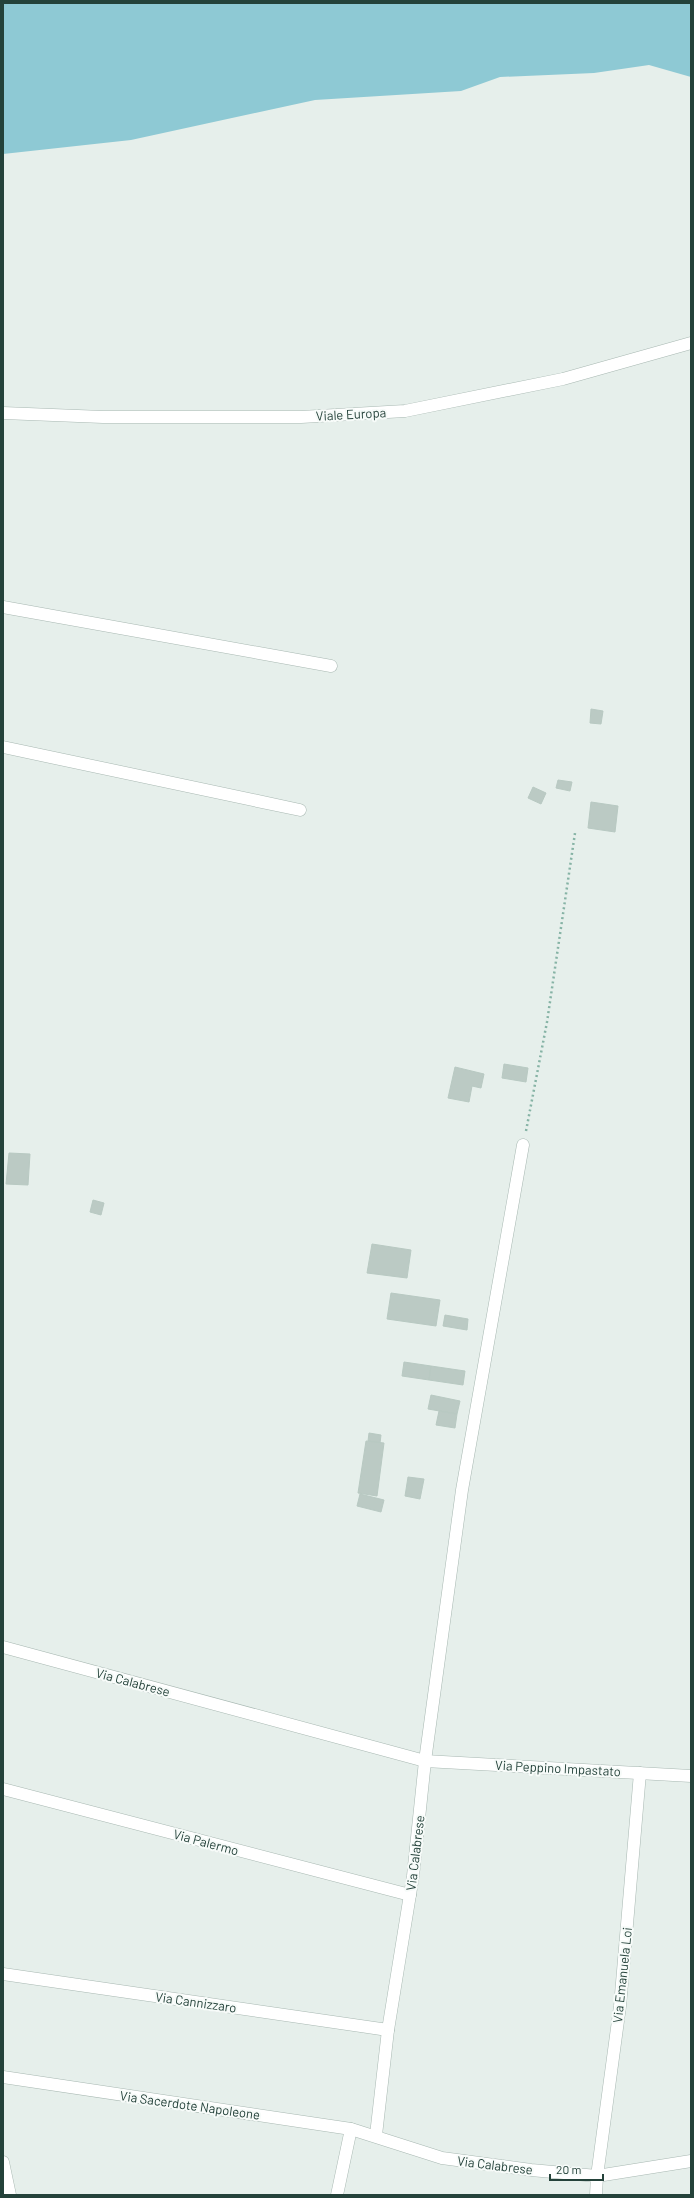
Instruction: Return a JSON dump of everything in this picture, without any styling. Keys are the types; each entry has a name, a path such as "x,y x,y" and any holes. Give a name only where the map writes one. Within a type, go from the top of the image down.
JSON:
{"street":[{"name":"Viale Europa","path":"3,413 103,417 293,418 405,411 562,379 691,343"},
{"path":"3,607 331,666"},
{"path":"3,747 300,810"},
{"path":"425,1761 462,1490 523,1145"},
{"name":"Via Calabrese","path":"3,1647 425,1761 410,1895 388,2030 376,2135 442,2158 531,2170 597,2176 691,2161"},
{"name":"Via Peppino Impastato","path":"425,1761 691,1776"},
{"name":"Via Emanuela Loi","path":"597,2176 620,2006 640,1773"},
{"name":"Via Palermo","path":"3,1789 410,1895"},
{"name":"Via Cannizzaro","path":"3,1974 388,2030"},
{"name":"Via Sacerdote Napoleone","path":"3,2077 351,2129 376,2135"},
{"path":"337,2195 351,2129"},
{"path":"3,2162 10,2195"},
{"path":"596,2195 597,2176"}],"path":[{"path":"523,1145 547,1022 575,833"}],"water":[{"path":"3,3 691,3 691,77 649,65 594,73 500,77 461,91 315,100 131,140 3,154"}],"building":[{"path":"591,709 603,711 601,724 590,723"},
{"path":"558,780 572,782 570,791 556,788"},
{"path":"533,787 546,793 541,804 528,798"},
{"path":"591,802 618,806 615,832 588,828"},
{"path":"504,1064 528,1068 526,1082 502,1078"},
{"path":"455,1067 484,1074 481,1088 472,1086 469,1102 448,1098"},
{"path":"9,1153 30,1154 28,1185 6,1184"},
{"path":"93,1200 104,1203 101,1215 90,1212"},
{"path":"372,1244 411,1250 407,1278 367,1273"},
{"path":"391,1293 440,1300 436,1326 387,1319"},
{"path":"445,1315 468,1319 467,1330 443,1326"},
{"path":"404,1362 431,1366 429,1380 402,1376"},
{"path":"431,1366 465,1371 463,1385 429,1380"},
{"path":"431,1395 460,1401 457,1414 428,1409"},
{"path":"439,1411 457,1414 455,1428 436,1425"},
{"path":"369,1433 381,1435 380,1443 368,1441"},
{"path":"366,1441 384,1443 377,1496 358,1493"},
{"path":"408,1477 424,1479 420,1499 405,1496"},
{"path":"360,1494 384,1500 381,1512 357,1506"}]}
